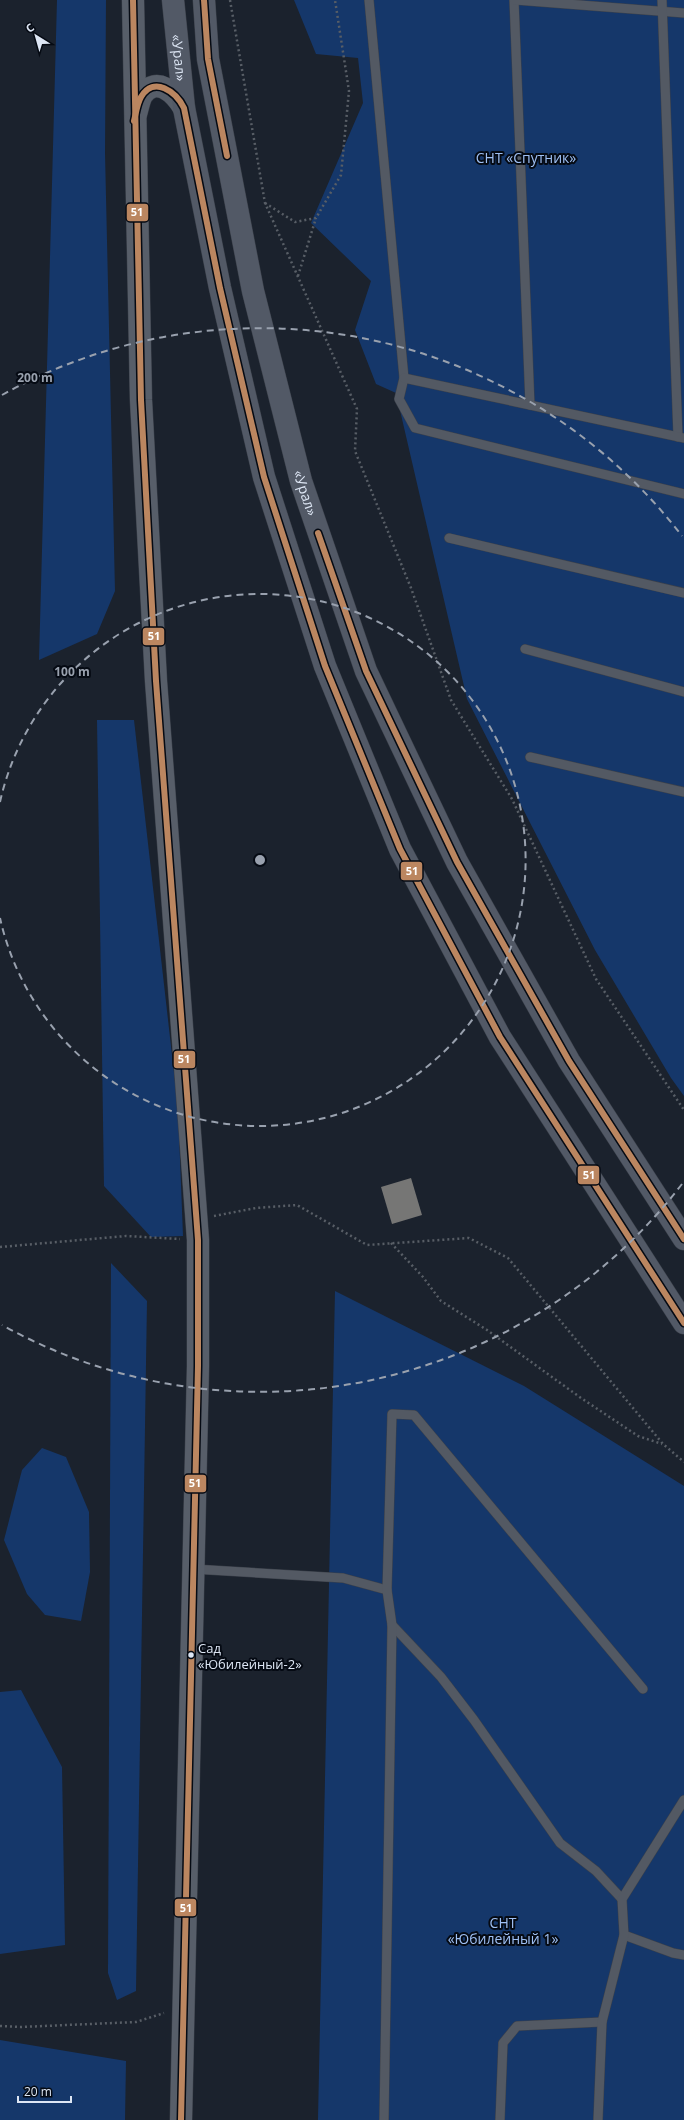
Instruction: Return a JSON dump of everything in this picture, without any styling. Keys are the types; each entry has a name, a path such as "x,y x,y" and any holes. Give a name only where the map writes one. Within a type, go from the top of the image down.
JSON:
{"main road":[{"path":"133,0 134,120 141,400 156,674 197,1230 198,1366 182,2008 181,2120"},
{"name":"«Урал»","path":"173,0 184,108 220,288 264,477 325,666 394,835 500,1036 684,1323"},
{"name":"«Урал»","path":"204,0 208,59 253,291 301,481 366,671 456,862 569,1061 684,1239"},
{"path":"134,120 141,96 150,88 159,86 168,88 176,95 184,108"}],"lane":[{"path":"369,0 404,378 399,399 415,428 684,494"},
{"path":"530,405 514,0 684,12"},
{"path":"404,378 681,438 662,0"},
{"path":"449,538 684,592"},
{"path":"525,649 684,692"},
{"path":"530,757 684,792"},
{"path":"384,2120 392,1625 387,1590 392,1414 414,1415 643,1689"},
{"path":"193,1569 343,1578 387,1590"},
{"path":"392,1625 451,1689 560,1843 596,1871 622,1899"},
{"path":"598,2120 602,2022 624,1936 622,1899 684,1800"},
{"path":"624,1936 673,1953 684,1955"},
{"path":"500,2120 503,2043 517,2026 602,2022"}],"path":[{"path":"230,0 265,203 357,409 355,451 411,588 451,700 512,799 596,979 684,1110"},
{"path":"298,277 316,218 341,175 349,91 335,0"},
{"path":"265,203 295,222 316,218"},
{"path":"0,1247 197,1230 256,1208 297,1206 367,1245 470,1238 508,1258 663,1444 684,1462"},
{"path":"390,1243 423,1277 441,1301 487,1330 581,1398 638,1436 663,1444"},
{"path":"0,2026 20,2027 136,2022 182,2008"}],"green space":[{"path":"57,0 106,0 105,153 115,591 97,634 39,660"},
{"name":"СНТ «Спутник»","path":"294,0 684,0 684,1096 671,1078 595,950 467,699 396,393 376,384 355,330 371,281 311,223 363,103 358,58 316,54"},
{"path":"97,720 134,720 178,1108 183,1236 151,1237 104,1186"},
{"path":"111,1263 147,1301 136,1991 117,2000 108,1973"},
{"name":"СНТ «Юбилейный 1»","path":"335,1291 524,1386 684,1486 684,2120 318,2120"},
{"path":"42,1448 66,1457 89,1512 90,1572 81,1621 45,1615 27,1594 4,1540 22,1470"},
{"path":"21,1690 62,1767 65,1945 0,1954 0,1692"},
{"path":"0,2040 126,2061 125,2120 0,2120"}],"building":[{"path":"411,1178 422,1215 392,1224 381,1187"}],"transit line":[{"name":"51","path":"133,0 141,400 156,681 198,1240 198,1366 181,2120"},
{"name":"51","path":"204,0 208,59 227,156"},
{"name":"51","path":"134,121 141,97 146,90 152,87 164,88 176,96 184,108 220,288 264,477 325,666 400,849 500,1037 684,1323"},
{"name":"51","path":"318,533 366,671 457,862 569,1061 684,1239"}],"place":[{"name":"Сад «Юбилейный-2»","path":"191,1655"}]}
